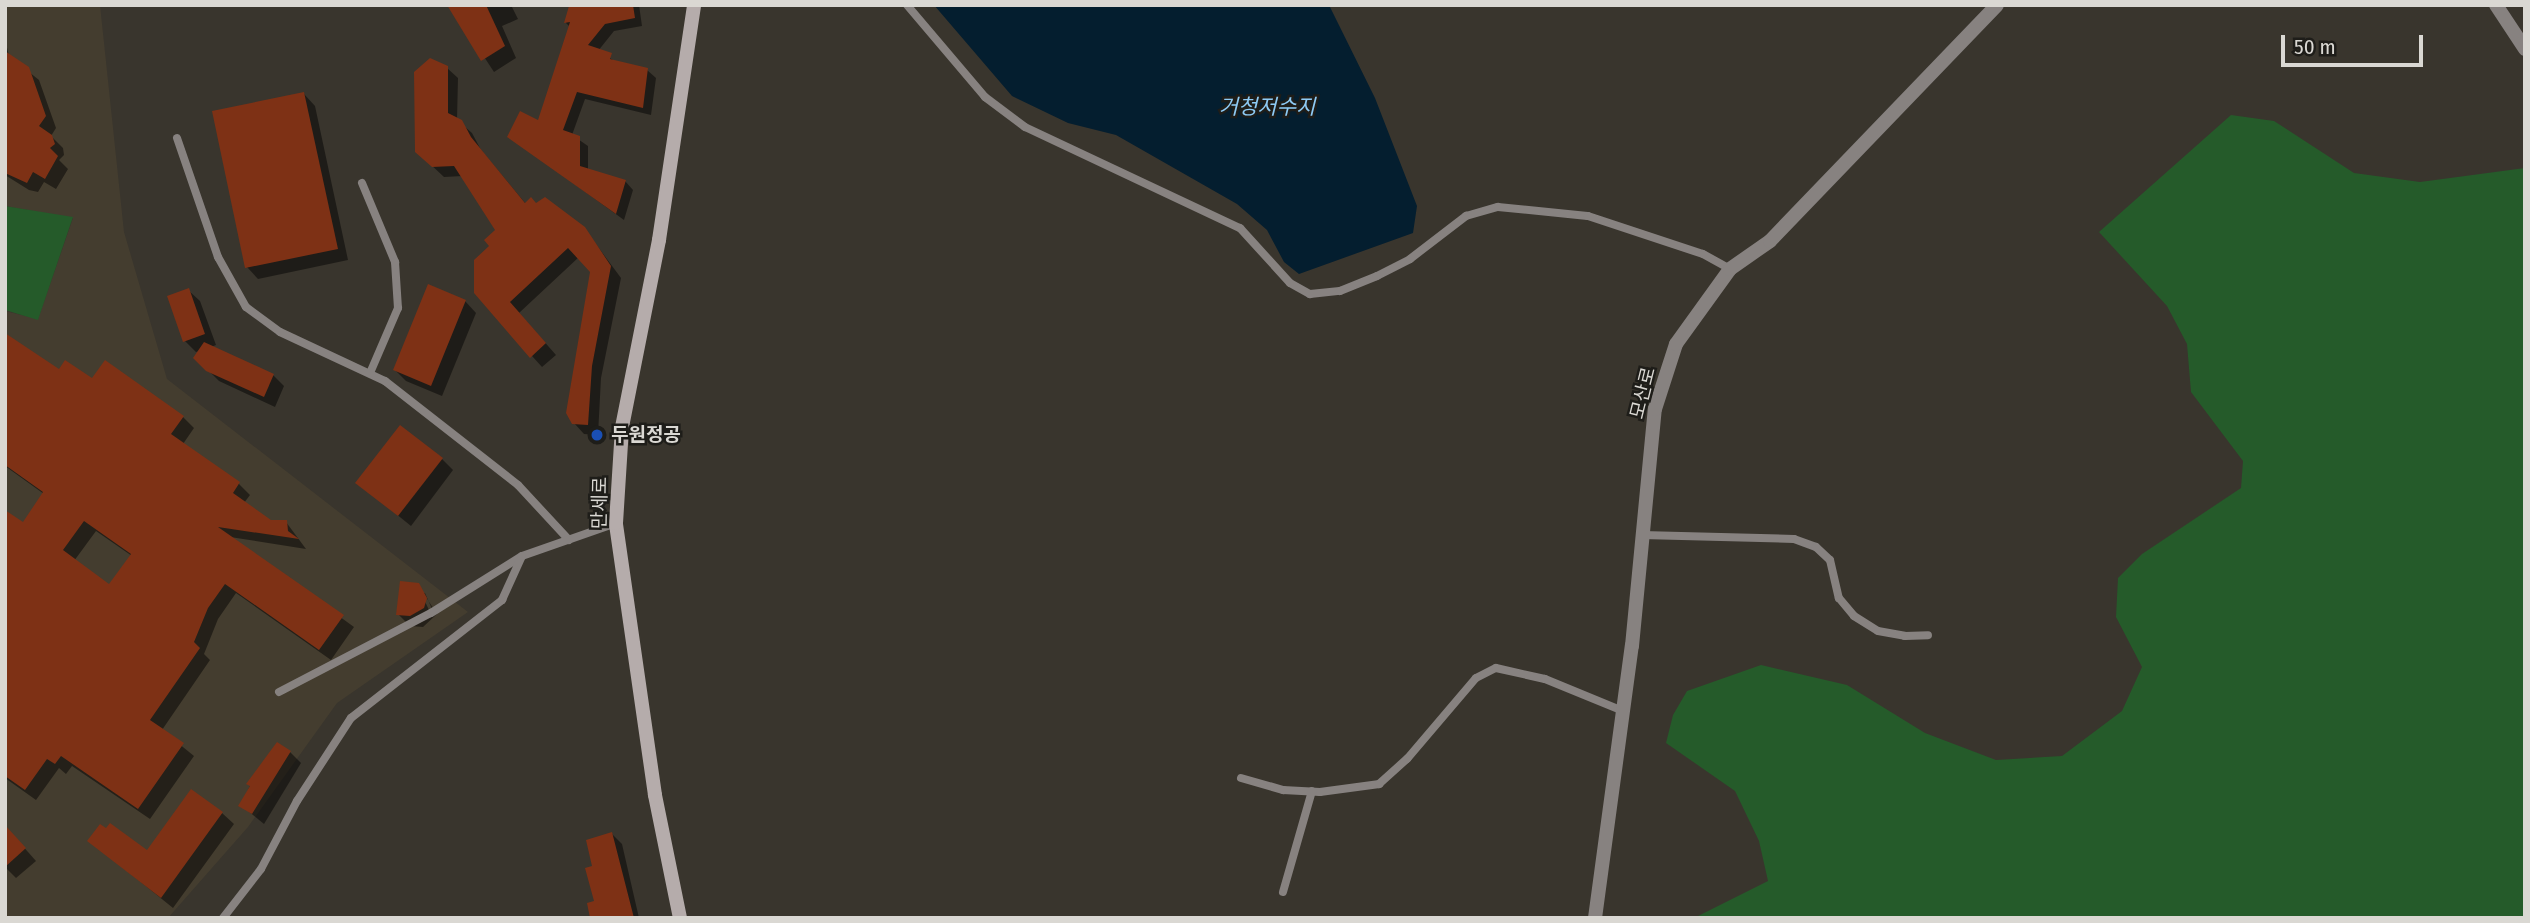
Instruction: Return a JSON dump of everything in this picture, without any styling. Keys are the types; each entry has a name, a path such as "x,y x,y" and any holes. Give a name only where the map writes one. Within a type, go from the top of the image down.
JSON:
{"main road":[{"name":"만세로","path":"680,918 655,795 616,523 622,427 659,240 694,5"}],"street":[{"name":"모산로","path":"1595,918 1623,711 1655,409 1676,344 1730,269 1770,241 1997,5"},
{"path":"2496,5 2525,49"}],"lane":[{"path":"907,5 985,97 1025,127 1240,228 1290,283 1310,294 1340,292 1377,276 1409,259 1466,216 1498,207 1588,216 1703,254 1730,269"},
{"path":"177,138 218,257 246,307 280,332 370,373 518,485 569,540"},
{"path":"362,183 395,262 398,308 370,373"},
{"path":"279,692 431,614 522,556 616,523"},
{"path":"1642,536 1805,543 1830,560 1839,598 1854,616 1878,631 1905,636 1928,635"},
{"path":"223,918 261,869 297,801 351,718 502,600 522,556"},
{"path":"1241,778 1312,791 1379,784 1407,759 1476,678 1496,668 1545,679 1623,711"},
{"path":"1283,892 1312,791"}],"shaded area":[{"path":"5,5 100,5 124,232 167,379 468,612 337,703 248,827 168,918 5,918 5,311 38,319 73,218 5,206"}],"green space":[{"path":"2231,115 2274,121 2354,173 2420,182 2525,168 2525,918 1694,918 1768,881 1759,841 1735,791 1666,743 1673,715 1687,691 1761,665 1847,685 1925,733 1996,760 2062,756 2122,711 2142,667 2116,617 2118,578 2142,554 2241,488 2243,461 2191,392 2187,344 2167,306 2099,232"},
{"path":"5,206 73,217 38,320 5,310"}],"water":[{"name":"거청저수지","path":"934,5 1329,5 1375,98 1417,206 1413,233 1299,274 1284,262 1267,230 1237,204 1116,135 1068,123 1012,96"}],"building":[{"path":"447,5 486,5 505,46 481,61"},
{"path":"633,5 635,18 605,24 588,45 612,53 610,59 648,68 643,108 577,92 563,130 580,136 580,166 626,180 616,214 507,137 520,111 538,120 570,22 564,23 569,6"},
{"path":"5,51 29,67 46,116 39,126 52,135 55,144 50,148 58,156 45,179 33,172 27,183 5,173"},
{"path":"430,58 448,66 448,113 462,120 471,137 525,203 531,197 536,203 545,197 585,227 611,266 592,366 588,425 572,424 566,413 590,272 568,248 510,302 546,343 530,358 474,293 474,260 489,246 484,240 495,230 454,166 432,167 415,152 414,72"},
{"path":"304,92 338,249 245,268 212,111"},
{"path":"428,284 466,300 431,386 393,370"},
{"path":"189,288 205,334 183,342 167,296"},
{"path":"5,333 59,369 65,360 92,378 105,360 184,416 171,434 240,482 233,493 271,520 287,520 288,531 299,539 218,527 344,615 319,650 225,584 208,608 194,642 200,648 150,720 184,743 138,809 61,756 55,764 47,759 25,790 5,776 5,510 23,522 43,492 5,465","holes":["84,521 131,554 109,584 63,550"]},
{"path":"204,342 274,374 264,397 206,371 193,358"},
{"path":"400,425 443,458 398,516 355,483"},
{"path":"400,581 419,583 427,598 424,608 410,616 396,615"},
{"path":"277,742 291,751 252,814 238,806 250,786 246,784"},
{"path":"191,789 223,812 161,898 87,841 100,824 106,828 110,823 147,850"},
{"path":"5,825 26,848 5,867"},
{"path":"612,832 634,918 590,918 587,903 594,901 585,868 592,866 586,840"}],"place":[{"name":"두원정공","path":"597,435"}]}
